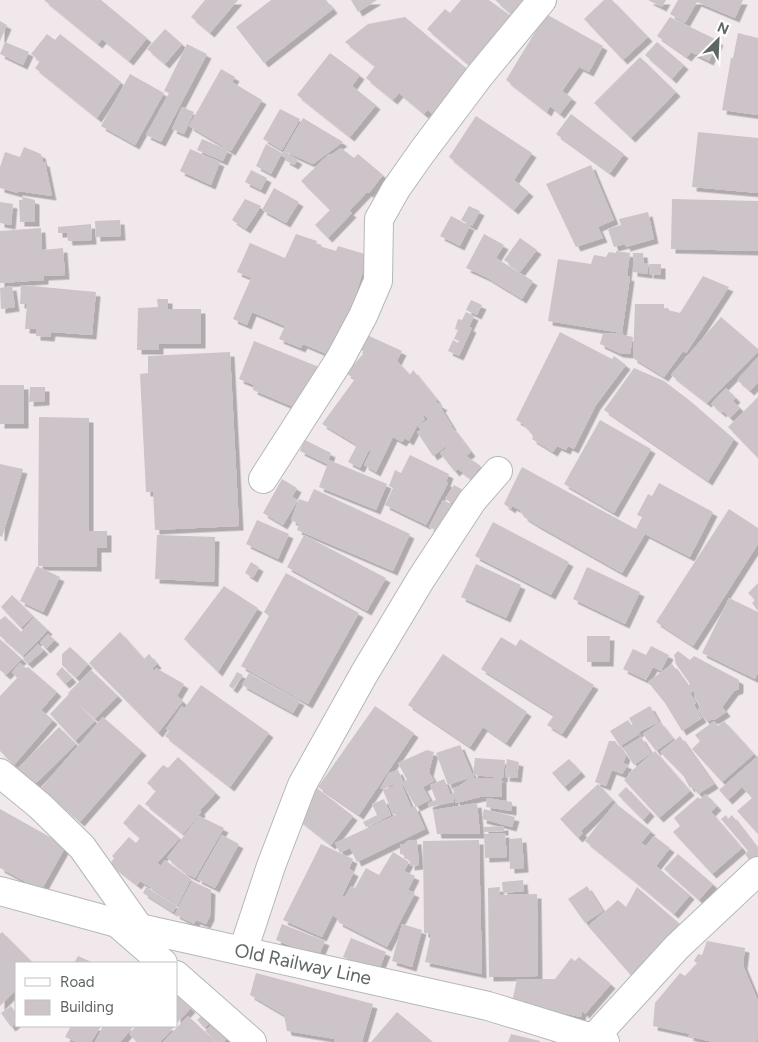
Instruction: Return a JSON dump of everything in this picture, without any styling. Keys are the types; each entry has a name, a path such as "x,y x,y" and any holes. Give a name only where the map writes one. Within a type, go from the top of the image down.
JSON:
{"street":[{"path":"263,479 340,359 363,316 378,281 379,219 422,152 480,75 542,0"},
{"path":"243,951 271,866 302,784 364,674 421,579 472,501 498,471"},
{"path":"0,772 40,806 82,847 128,925 162,962"},
{"path":"596,1041 677,947 755,883"},
{"name":"Old Railway Line","path":"0,891 128,925 488,1006 596,1041"},
{"path":"178,977 252,1042"}],"building":[{"path":"44,0 101,0 147,38 129,61 102,39 98,44"},
{"path":"205,0 238,0 210,33 191,17"},
{"path":"271,0 326,0 333,9 264,63 236,27"},
{"path":"351,0 377,0 358,12"},
{"path":"461,0 489,0 511,16 477,72 427,29 445,9 450,13"},
{"path":"495,0 523,0 511,14"},
{"path":"604,0 612,0 648,37 623,60 584,19"},
{"path":"648,0 666,0 662,7"},
{"path":"678,0 743,0 735,18 697,2 685,23 670,14"},
{"path":"546,14 603,46 589,72 579,67 562,91 572,98 560,114 550,106 547,112 506,80"},
{"path":"405,17 472,73 436,117 428,110 424,114 399,93 393,100 366,78 375,66 345,42 368,24"},
{"path":"670,17 719,41 709,61 691,52 687,57 657,36"},
{"path":"0,21 7,25 0,41"},
{"path":"165,29 182,44 165,64 147,49"},
{"path":"738,33 758,38 758,115 722,110 731,58 733,58"},
{"path":"47,34 55,40 60,34 121,82 97,118 35,68 40,61 31,54"},
{"path":"5,42 29,52 23,65 0,54"},
{"path":"657,42 684,65 672,79 645,55"},
{"path":"187,44 207,54 161,142 146,135 169,93 164,91"},
{"path":"330,53 360,75 352,86 376,105 350,137 297,95"},
{"path":"640,57 676,92 631,138 594,103"},
{"path":"221,69 235,77 232,82 262,100 231,151 189,126"},
{"path":"130,74 164,93 135,145 101,126"},
{"path":"182,107 194,112 184,134 172,129"},
{"path":"280,109 300,119 282,150 263,139"},
{"path":"571,114 624,154 610,173 556,134"},
{"path":"476,116 532,153 514,180 529,192 514,210 449,157"},
{"path":"303,118 343,142 313,164 284,151"},
{"path":"698,132 758,138 758,193 692,187"},
{"path":"202,139 228,150 223,161 197,150"},
{"path":"266,144 282,153 284,151 298,160 294,165 285,160 286,158 281,155 271,174 256,166"},
{"path":"24,147 41,154 43,162 45,162 52,196 18,191 18,193 0,188 0,167 5,152 20,157"},
{"path":"341,148 354,158 358,154 383,175 369,193 367,192 349,211 352,213 328,238 315,225 330,210 301,181 329,154 331,155"},
{"path":"190,149 220,162 211,185 180,171"},
{"path":"591,165 614,220 598,227 603,238 576,247 546,184"},
{"path":"251,170 267,178 261,190 245,182"},
{"path":"274,188 299,202 286,223 262,210"},
{"path":"23,197 35,200 35,222 20,222 19,200 22,200"},
{"path":"245,199 261,206 246,229 232,220"},
{"path":"672,199 758,201 758,251 671,249"},
{"path":"0,202 13,204 11,225 0,223"},
{"path":"469,206 480,211 472,226 461,220"},
{"path":"648,212 654,239 626,247 625,244 614,247 608,229 621,225 619,219"},
{"path":"451,216 470,226 460,246 440,236"},
{"path":"120,220 121,236 96,237 95,221"},
{"path":"91,224 92,240 68,241 67,233 58,233 58,227"},
{"path":"41,228 42,250 63,248 65,275 44,276 44,280 0,283 0,231"},
{"path":"296,234 317,241 316,245 336,251 338,246 368,255 336,358 303,344 301,348 279,339 285,326 252,312 247,325 233,319 251,278 237,272 250,243 285,258"},
{"path":"484,234 504,245 496,258 533,281 522,299 486,277 466,268"},
{"path":"520,238 537,250 520,272 504,260"},
{"path":"616,251 630,253 627,276 630,277 622,333 548,321 558,259 591,264 594,255 606,257 609,252 616,253"},
{"path":"633,253 643,253 644,263 648,263 648,274 633,272"},
{"path":"649,264 661,264 661,275 649,274"},
{"path":"703,276 729,287 686,353 683,351 664,377 633,358 635,304 664,304 664,309 680,313"},
{"path":"21,285 96,292 92,335 51,332 50,337 36,336 36,329 25,329 27,304 20,304"},
{"path":"12,286 15,307 1,309 0,288"},
{"path":"157,299 168,299 168,309 201,309 201,344 159,344 159,350 137,350 138,308 158,307"},
{"path":"471,300 482,305 477,315 466,310"},
{"path":"466,312 474,316 469,327 472,328 459,356 448,351 453,340 458,343 459,341 454,339 458,330 455,329 458,319 462,320"},
{"path":"721,317 758,349 758,352 707,403 671,375"},
{"path":"560,332 612,359 614,356 626,365 596,405 574,449 568,446 566,450 557,446 553,452 532,439 533,436 523,424 516,420"},
{"path":"603,333 624,334 633,337 630,354 619,353 600,344"},
{"path":"365,334 402,351 397,361 410,375 413,370 437,400 423,417 425,419 417,426 409,441 405,438 402,442 393,437 376,472 364,465 371,451 369,450 360,468 348,462 357,445 322,424 355,379 346,373 365,352 358,349"},
{"path":"254,341 319,367 296,408 253,390 254,385 239,379"},
{"path":"230,352 239,526 155,530 153,492 146,492 140,374 148,373 148,356"},
{"path":"758,357 758,382 750,391 737,380"},
{"path":"634,368 664,381 734,439 708,481 604,410"},
{"path":"0,385 24,385 24,424 0,424"},
{"path":"30,387 45,387 45,401 29,402"},
{"path":"726,388 736,398 733,401 740,408 730,418 711,404"},
{"path":"758,397 758,458 728,427"},
{"path":"436,402 443,406 441,408 452,426 434,439 438,437 445,447 433,456 417,432 421,430 418,426 429,419 425,416"},
{"path":"39,417 89,418 89,531 107,531 107,548 97,548 97,567 38,566"},
{"path":"600,420 651,449 614,513 564,484"},
{"path":"452,427 471,452 466,456 481,466 471,479 458,469 455,472 440,453 447,448 438,437"},
{"path":"305,440 331,453 327,464 300,451"},
{"path":"410,455 449,474 446,482 448,483 426,525 385,505 393,488 389,486 395,470 401,473"},
{"path":"329,460 387,484 376,510 319,487"},
{"path":"0,464 23,469 2,537 0,536"},
{"path":"522,467 636,529 642,517 637,515 648,494 652,496 659,483 713,512 690,557 645,534 622,573 524,517 520,510 512,506 511,509 504,504"},
{"path":"282,479 297,488 292,497 298,500 283,525 263,513"},
{"path":"454,485 470,494 461,508 445,499"},
{"path":"314,489 410,534 393,571 297,530 299,524 291,520 299,499 308,502"},
{"path":"443,500 457,507 443,533 429,527"},
{"path":"729,509 758,528 758,544 693,646 656,622"},
{"path":"257,520 289,534 278,559 246,544"},
{"path":"493,522 569,562 551,595 475,556"},
{"path":"157,535 215,537 214,582 155,579"},
{"path":"304,535 386,578 367,611 287,567"},
{"path":"251,562 259,567 253,578 245,573"},
{"path":"476,564 521,585 506,618 461,597"},
{"path":"37,566 60,577 43,612 20,601"},
{"path":"587,567 640,592 625,624 573,599"},
{"path":"286,573 359,613 308,704 241,666 269,616 264,612"},
{"path":"758,583 758,611 752,603 755,600 748,593"},
{"path":"224,586 258,608 218,672 184,639"},
{"path":"12,595 33,616 21,628 1,607"},
{"path":"729,598 758,612 758,672 755,679 702,653"},
{"path":"5,616 21,632 34,617 48,630 23,656 0,636 0,620"},
{"path":"120,632 144,659 149,654 157,664 152,668 155,671 156,668 184,684 177,696 183,701 158,733 89,663"},
{"path":"48,634 55,640 46,649 40,643"},
{"path":"587,636 610,636 609,662 587,662"},
{"path":"501,637 516,646 520,639 594,685 562,734 547,725 554,715 481,669"},
{"path":"0,639 22,659 6,675 0,670"},
{"path":"38,644 44,650 28,664 23,659"},
{"path":"651,646 669,655 661,671 653,667 646,680 623,669 633,649 646,655"},
{"path":"70,647 88,664 76,678 62,665 62,654"},
{"path":"678,651 690,660 694,656 739,680 739,689 734,691 722,707 726,712 716,719 706,721 698,709 700,706 694,696 694,692 690,693 696,703 694,705 702,718 682,731 665,703 648,682 672,664 688,686 690,684 676,664 674,655"},
{"path":"443,654 527,712 506,743 483,727 470,747 408,705"},
{"path":"20,663 26,668 28,667 57,692 41,710 53,720 14,765 0,751 0,696 17,678 12,672"},
{"path":"62,667 72,678 65,684 56,674"},
{"path":"91,670 118,696 95,719 70,696 95,721 75,741 50,714"},
{"path":"237,672 243,675 233,689 229,686"},
{"path":"249,673 300,701 293,713 242,685"},
{"path":"201,685 269,733 230,787 165,736 169,731 166,729 182,706 184,709"},
{"path":"375,706 414,733 359,815 318,787"},
{"path":"650,706 659,722 637,733 629,718"},
{"path":"103,717 142,751 80,822 41,788"},
{"path":"628,720 638,735 620,746 610,731"},
{"path":"714,721 718,726 724,721 754,754 722,782 692,749 700,741 695,735"},
{"path":"660,722 673,739 656,751 643,734"},
{"path":"59,727 76,744 31,788 15,771"},
{"path":"680,736 714,784 698,794 692,786 690,788 683,775 660,752"},
{"path":"641,737 651,753 634,765 623,748"},
{"path":"609,741 615,741 626,756 623,763 628,765 622,774 612,770 606,786 595,782"},
{"path":"460,745 474,778 502,778 502,797 480,797 456,803 454,799 454,802 429,807 428,803 436,800 430,785 444,779 450,793 444,796 454,793 453,788 472,777 448,785 436,753"},
{"path":"427,750 434,752 429,772 434,781 423,787 430,800 416,807 402,783 407,780 398,763"},
{"path":"655,751 690,791 659,818 624,780 628,774"},
{"path":"758,756 758,834 737,811 752,798 742,787 728,800 719,790"},
{"path":"178,757 216,793 200,810 201,812 183,834 145,804 156,791 147,783 163,765 168,768"},
{"path":"475,758 505,760 503,778 473,775"},
{"path":"507,759 519,762 517,778 505,777"},
{"path":"569,759 581,772 564,787 552,773"},
{"path":"398,770 411,807 393,815 383,790 394,786 393,784 380,789 389,773"},
{"path":"598,784 613,800 581,831 583,833 578,838 560,819"},
{"path":"626,787 650,812 643,820 618,795"},
{"path":"317,788 353,816 331,845 294,816"},
{"path":"706,794 717,806 711,812 742,848 712,874 673,832 680,826 674,818 698,797 700,799"},
{"path":"487,798 512,802 512,811 486,807"},
{"path":"384,799 391,815 366,827 363,822 377,815 372,804"},
{"path":"477,803 480,834 437,834 433,810"},
{"path":"615,803 651,831 641,843 646,846 654,836 670,848 656,866 690,895 674,914 585,841"},
{"path":"139,804 180,838 157,863 160,865 146,885 140,881 137,885 110,864 114,858 112,856 129,837 136,843 140,838 123,823"},
{"path":"415,806 425,829 357,862 350,848 340,853 335,843"},
{"path":"0,809 66,846 42,889 0,868"},
{"path":"484,809 515,817 512,827 482,819"},
{"path":"726,815 728,819 732,815 758,849 758,857 751,862 745,854 748,851 721,819"},
{"path":"199,816 224,828 195,878 185,873 167,858"},
{"path":"504,826 504,831 484,832 484,827"},
{"path":"505,833 507,857 485,858 484,834"},
{"path":"222,835 239,844 215,888 197,879"},
{"path":"522,838 524,868 510,869 509,839"},
{"path":"409,840 417,840 419,865 410,866 410,862 412,864 410,861 400,854 400,844 403,845"},
{"path":"479,840 482,974 425,962 431,934 424,933 423,841"},
{"path":"321,844 353,859 349,869 354,872 322,937 283,920"},
{"path":"393,852 409,862 404,871 415,876 408,890 415,893 387,947 338,922 339,920 333,915 343,896 345,897 351,886 355,888 366,868 379,875"},
{"path":"678,854 713,884 699,900 664,869"},
{"path":"165,860 191,879 178,905 147,885"},
{"path":"523,880 524,891 503,893 502,882"},
{"path":"192,881 211,890 210,916 206,924 196,920 194,924 175,914"},
{"path":"587,886 603,911 585,923 568,899"},
{"path":"146,887 177,906 173,912 143,893"},
{"path":"500,887 499,895 537,894 538,976 489,977 488,888"},
{"path":"637,887 680,924 635,980 588,926 618,900 626,907"},
{"path":"282,924 325,941 318,957 276,940"},
{"path":"402,924 422,930 412,967 392,961"},
{"path":"2,932 32,962 15,962 15,991 0,1006 0,934"},
{"path":"351,938 386,952 378,972 343,957"},
{"path":"707,941 745,948 743,965 758,1001 757,1042 713,1042 688,1036 690,1034 653,1026 655,1003 680,973 685,976 697,963 694,961 698,954 702,955"},
{"path":"78,956 92,962 75,962"},
{"path":"579,957 611,984 585,1014 582,1011 581,1017 512,1002 517,979 555,979 571,958 575,961"},
{"path":"256,973 373,1004 362,1042 334,1042 335,1039 287,1031 284,1015 250,995"},
{"path":"178,997 191,1008 178,1022"},
{"path":"11,1006 15,1012 15,1024 11,1027 1,1013"},
{"path":"397,1012 433,1042 371,1042"},
{"path":"205,1013 212,1020 205,1028 197,1020"},
{"path":"188,1016 216,1042 163,1042"},
{"path":"214,1022 229,1037 224,1042 217,1042 205,1031"},
{"path":"70,1027 100,1027 91,1042 76,1042 65,1037"},
{"path":"102,1027 133,1027 120,1042 95,1042"},
{"path":"135,1027 174,1027 160,1042 137,1042 129,1034"},
{"path":"511,1034 540,1041 540,1042 508,1042"}]}
